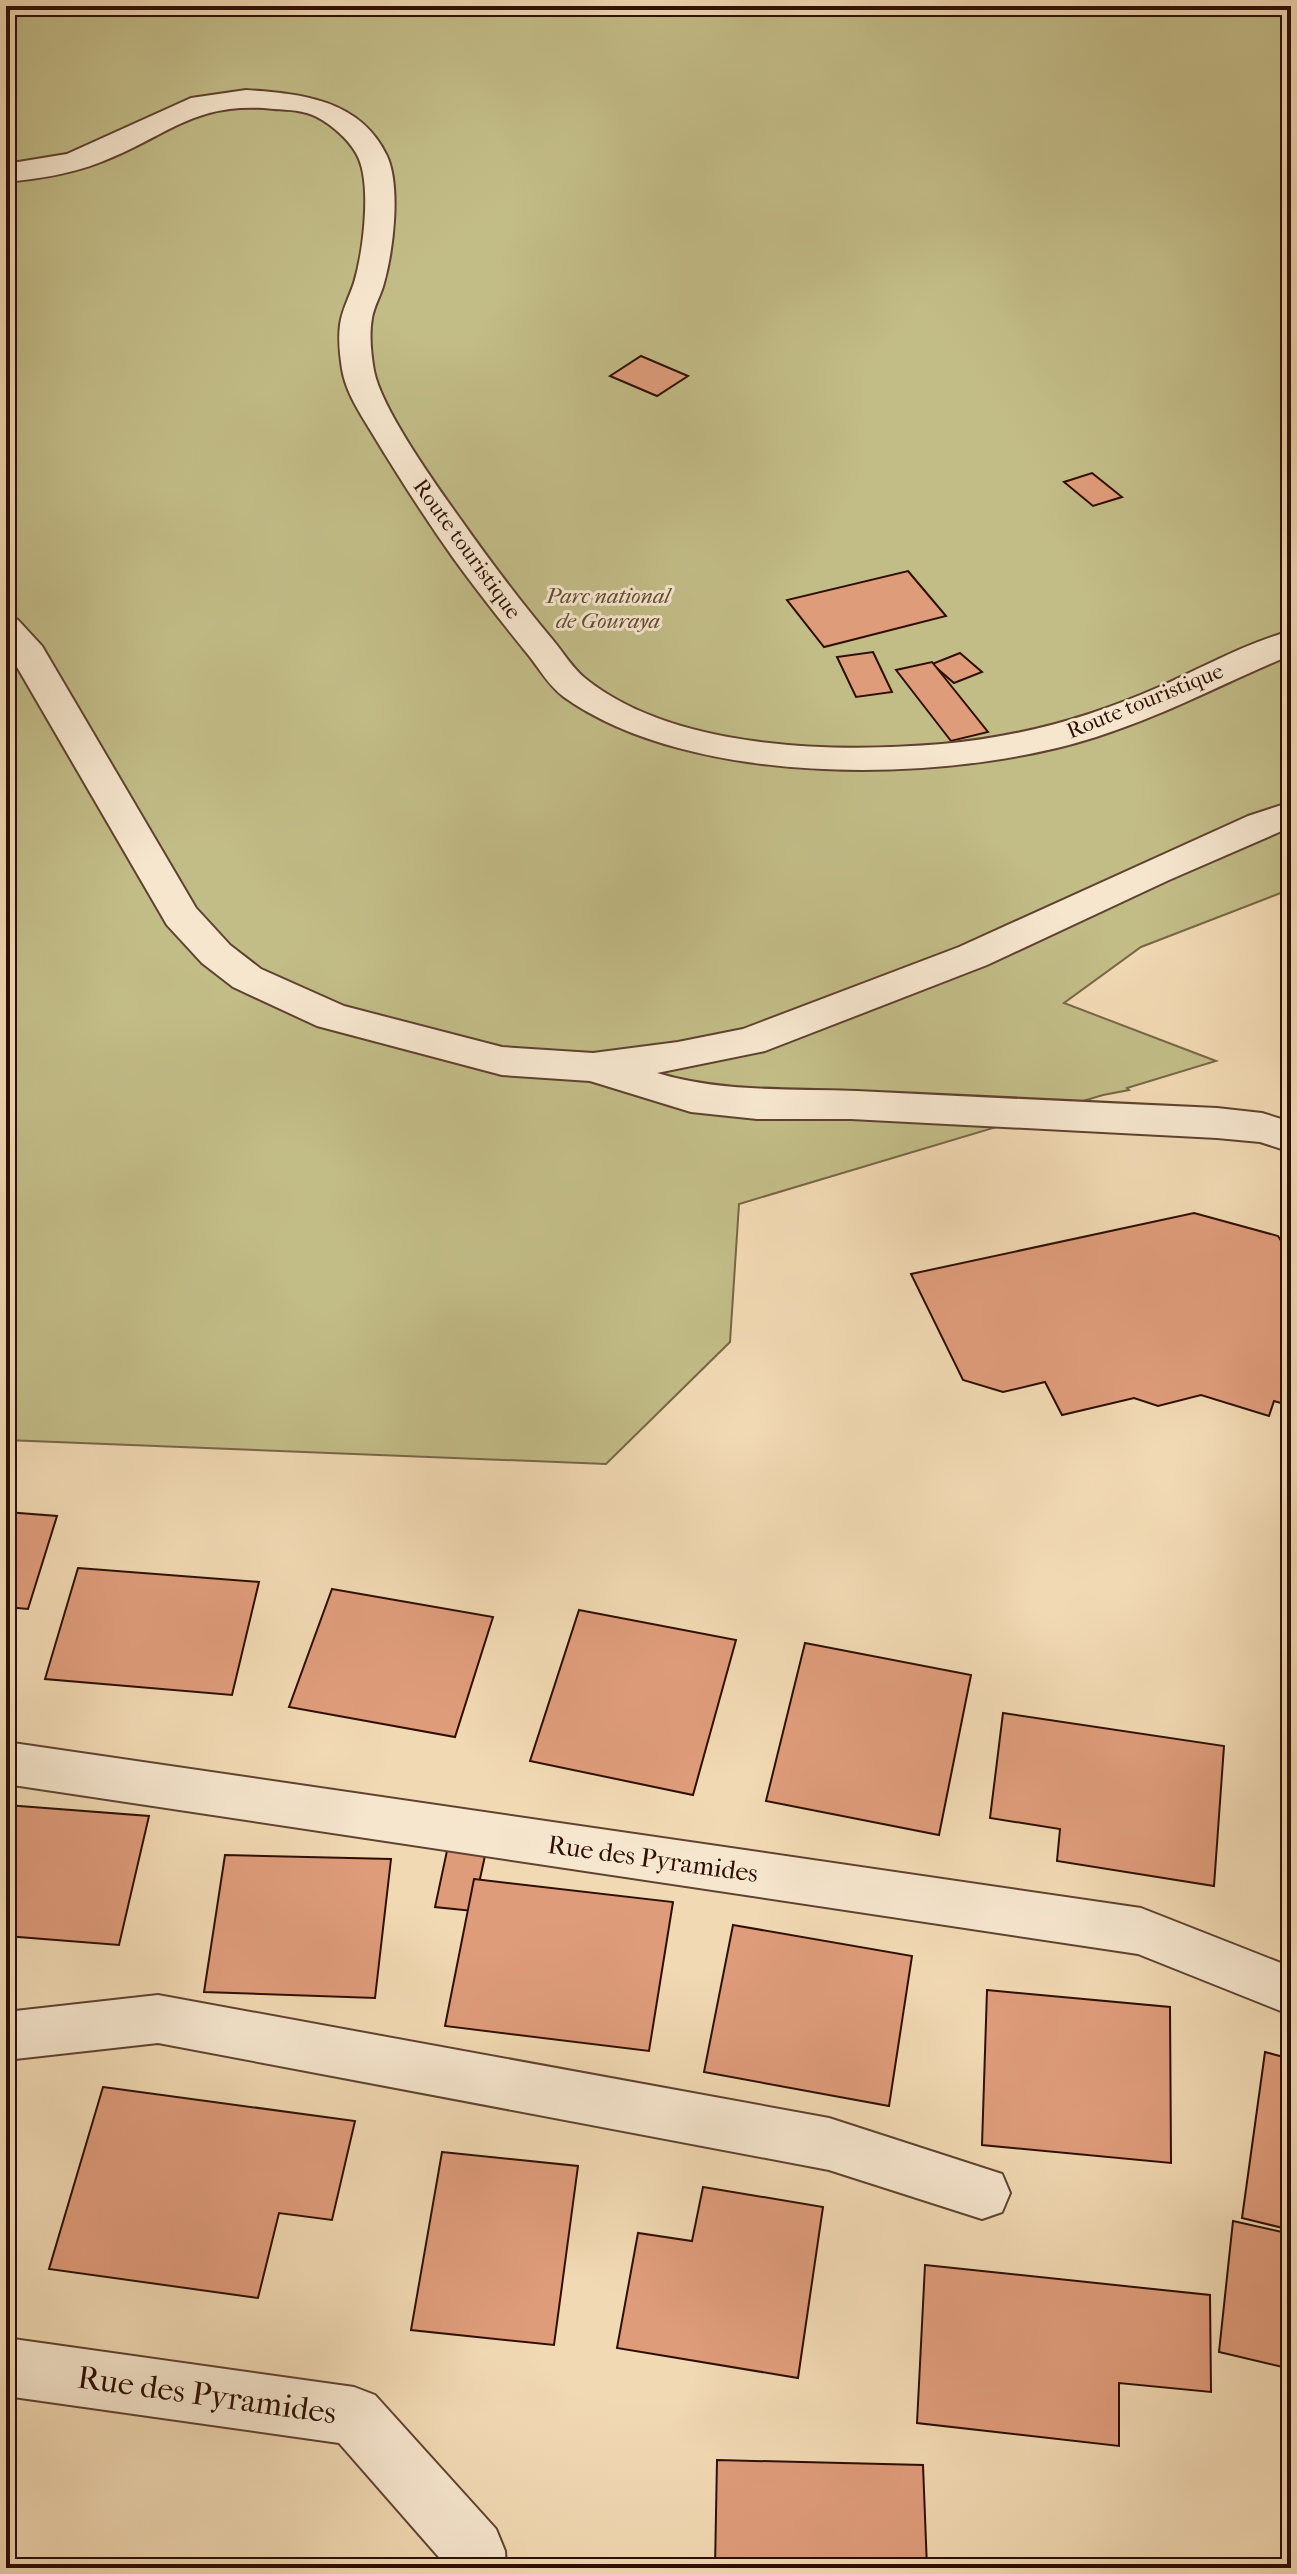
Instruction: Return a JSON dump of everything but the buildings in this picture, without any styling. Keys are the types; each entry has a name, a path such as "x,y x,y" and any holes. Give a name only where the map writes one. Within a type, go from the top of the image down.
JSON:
{"street":[{"name":"Route touristique","path":"6,173 52,167 101,152 179,111 226,98 253,97 325,110 346,127 374,159 379,212 369,283 356,319 358,373 371,404 418,485 503,603 572,685 612,713 661,733 741,751 837,757 920,756 992,748 1053,738 1112,719 1291,642"},
{"path":"6,627 24,646 181,916 216,954 247,978 331,1016 502,1061 593,1067 678,1056 751,1041 973,956 1168,865 1291,814"},
{"path":"593,1067 641,1085 691,1098 757,1105 851,1105 1217,1123 1262,1128 1291,1137"},
{"name":"Rue des Pyramides","path":"6,1763 1141,1931 1291,1991"},
{"path":"6,2036 158,2019 829,2144 982,2193"},
{"name":"Rue des Pyramides","path":"6,2367 354,2416 474,2551 475,2568"}],"green space":[{"name":"Parc national de Gouraya","path":"6,6 1291,6 1291,889 1141,947 1064,1003 1216,1061 1127,1088 1129,1090 1103,1095 739,1204 730,1342 606,1464 6,1440"}]}
